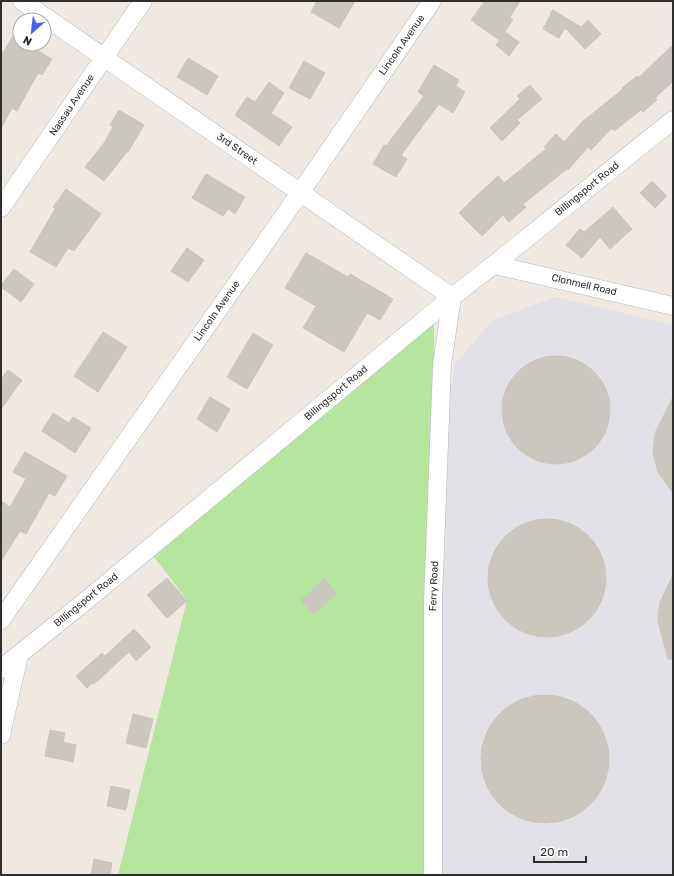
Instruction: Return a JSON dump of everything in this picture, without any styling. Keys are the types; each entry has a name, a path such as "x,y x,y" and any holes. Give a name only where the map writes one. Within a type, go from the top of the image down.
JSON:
{"street":[{"name":"3rd Street","path":"22,1 452,297"},
{"name":"Nassau Avenue","path":"1,208 143,1"},
{"name":"Lincoln Avenue","path":"1,620 300,193 432,1"},
{"name":"Billingsport Road","path":"1,669 94,594 452,297 673,120"},
{"name":"Clonmell Road","path":"495,264 673,306"},
{"name":"Ferry Road","path":"433,875 433,602 442,365 452,297"},
{"path":"1,736 19,655"}],"shaded area":[{"path":"556,297 673,325 673,875 424,875 434,485 455,364 493,320"}],"green space":[{"path":"434,316 434,485 424,875 118,875 187,600 149,550"}],"building":[{"path":"317,1 355,1 339,28 311,12"},
{"path":"485,1 520,1 510,17 513,20 499,40 471,20"},
{"path":"553,10 581,27 588,20 601,34 585,49 565,28 559,38 543,29 551,14 550,13"},
{"path":"505,32 519,42 509,56 496,45"},
{"path":"12,38 12,52 40,52 52,59 42,75 38,73 17,111 12,108 1,128 1,56"},
{"path":"673,45 673,81 655,98 657,100 643,112 641,110 614,131 612,128 591,150 588,147 568,170 567,169 523,204 526,207 509,222 503,215 482,236 459,213 498,176 504,183 546,149 544,147 556,134 564,142 582,122 637,76 638,78"},
{"path":"188,58 218,76 207,95 177,77"},
{"path":"304,61 325,73 310,99 289,88"},
{"path":"434,65 459,80 456,86 465,92 453,113 439,104 401,155 407,159 396,177 373,164 384,145 386,146 424,96 418,92"},
{"path":"269,82 284,93 271,113 292,127 279,146 235,115 247,97 255,102"},
{"path":"530,85 542,99 517,120 520,123 502,141 490,128 520,99 517,96"},
{"path":"119,110 144,125 128,152 104,181 85,167 104,143 113,127 110,125"},
{"path":"206,174 245,197 235,214 228,209 223,216 192,198"},
{"path":"652,181 667,196 655,208 640,193"},
{"path":"66,189 101,214 74,251 68,248 56,267 30,252 55,209 53,207"},
{"path":"613,207 632,229 610,249 600,237 582,258 566,245 580,229 584,232"},
{"path":"187,248 204,260 188,282 171,271"},
{"path":"306,253 348,277 350,274 393,299 380,320 367,313 344,352 303,328 316,306 285,288"},
{"path":"14,269 34,284 21,302 1,287"},
{"path":"103,332 127,347 98,392 74,376"},
{"path":"253,333 273,345 247,389 227,377"},
{"path":"556,356 577,360 594,372 606,389 610,410 606,431 594,448 577,460 556,464 535,460 518,448 506,431 502,410 506,389 518,372 535,360"},
{"path":"8,370 22,380 1,409 1,379"},
{"path":"210,397 230,409 217,432 197,419"},
{"path":"673,397 673,493 658,472 653,453 655,433"},
{"path":"53,413 69,423 73,417 91,428 75,453 42,431"},
{"path":"25,452 67,476 55,496 49,493 26,534 20,531 1,561 1,501 10,507 26,479 13,472"},
{"path":"547,519 569,524 580,529 596,545 601,556 606,578 601,600 596,611 580,627 569,632 547,637 525,632 514,627 498,611 493,600 488,578 493,556 498,545 514,529 525,524"},
{"path":"673,575 673,659 668,659 658,621 660,602"},
{"path":"167,578 187,601 167,618 147,595"},
{"path":"325,579 337,594 313,614 301,600"},
{"path":"134,629 151,647 136,661 129,652 94,684 92,683 87,688 76,676 102,653 105,656"},
{"path":"539,695 551,695 570,700 581,706 594,718 604,734 608,747 608,771 604,784 598,795 586,808 564,820 551,823 539,823 520,818 509,812 496,800 484,778 481,765 481,753 486,734 492,723 504,710 526,698"},
{"path":"133,714 153,719 146,748 126,743"},
{"path":"50,730 65,733 63,742 76,745 73,762 45,756"},
{"path":"111,786 130,790 126,810 107,806"},
{"path":"94,859 112,863 110,875 91,875"}]}
